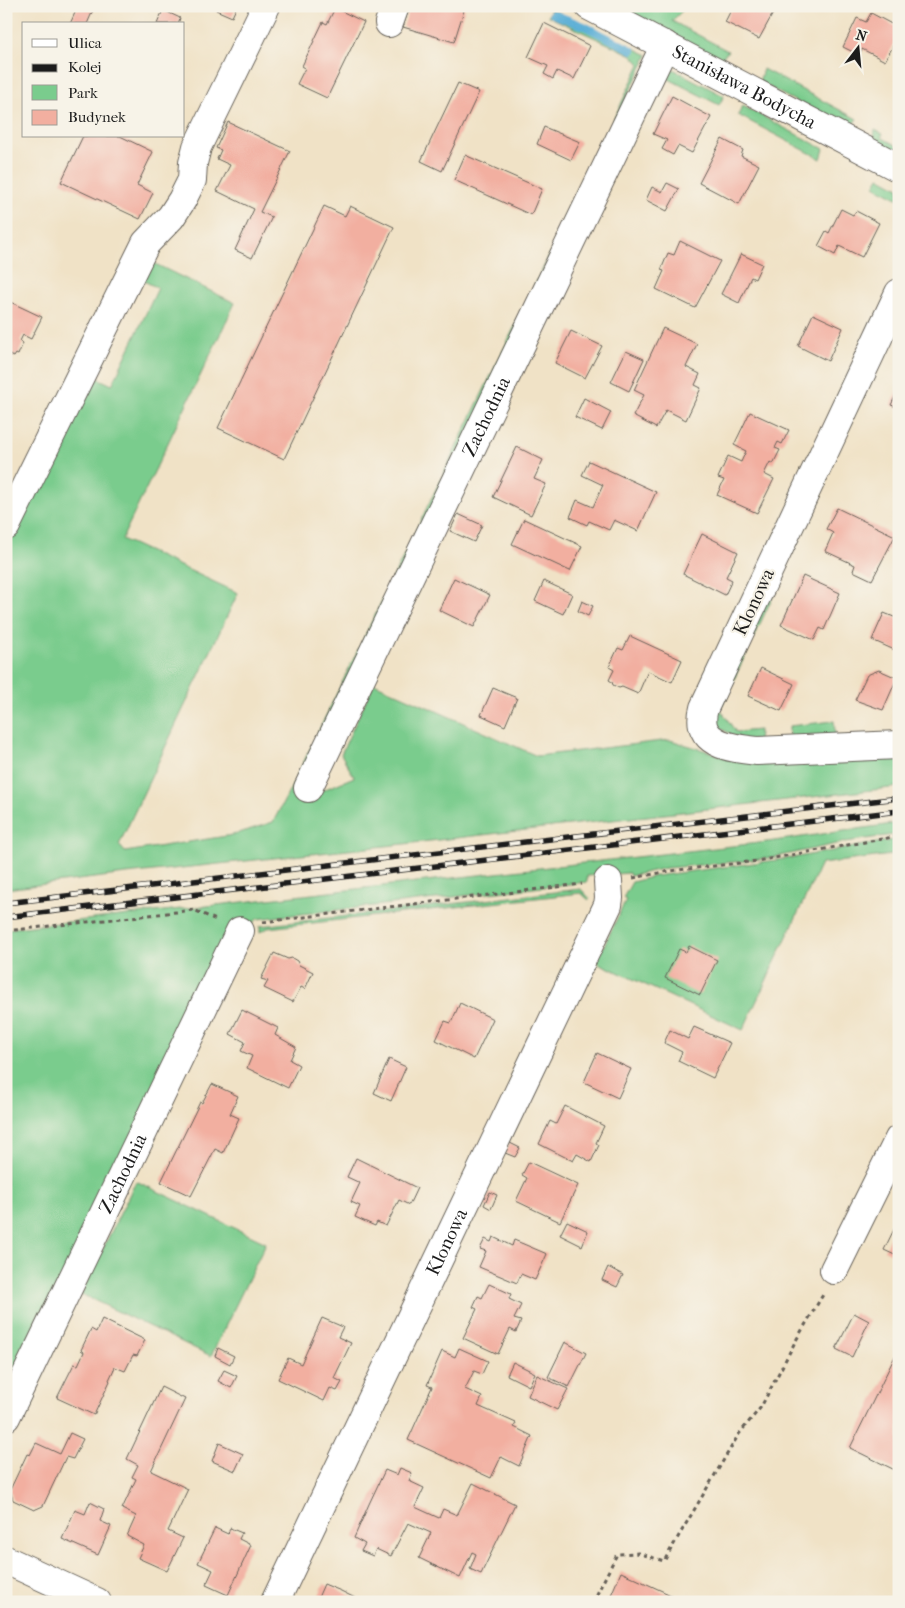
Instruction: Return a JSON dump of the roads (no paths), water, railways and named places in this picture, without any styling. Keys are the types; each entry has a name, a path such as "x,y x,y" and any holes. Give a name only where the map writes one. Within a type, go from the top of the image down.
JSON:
{"street":[{"path":"6,526 146,243 171,217 192,180 197,147 266,6"},
{"name":"Stanisława Bodycha","path":"589,6 899,168"},
{"name":"Zachodnia","path":"308,788 665,46"},
{"name":"Klonowa","path":"899,293 704,708 702,719 704,731 712,740 722,745 747,750 899,745"},
{"name":"Klonowa","path":"275,1602 608,905 608,881"},
{"name":"Zachodnia","path":"6,1417 240,931"},
{"path":"834,1270 899,1139"},
{"path":"6,1560 97,1602"}],"waterway":[{"path":"553,14 584,26 632,50"}],"railway":[{"path":"6,903 899,798"},
{"path":"6,917 899,811"}]}
